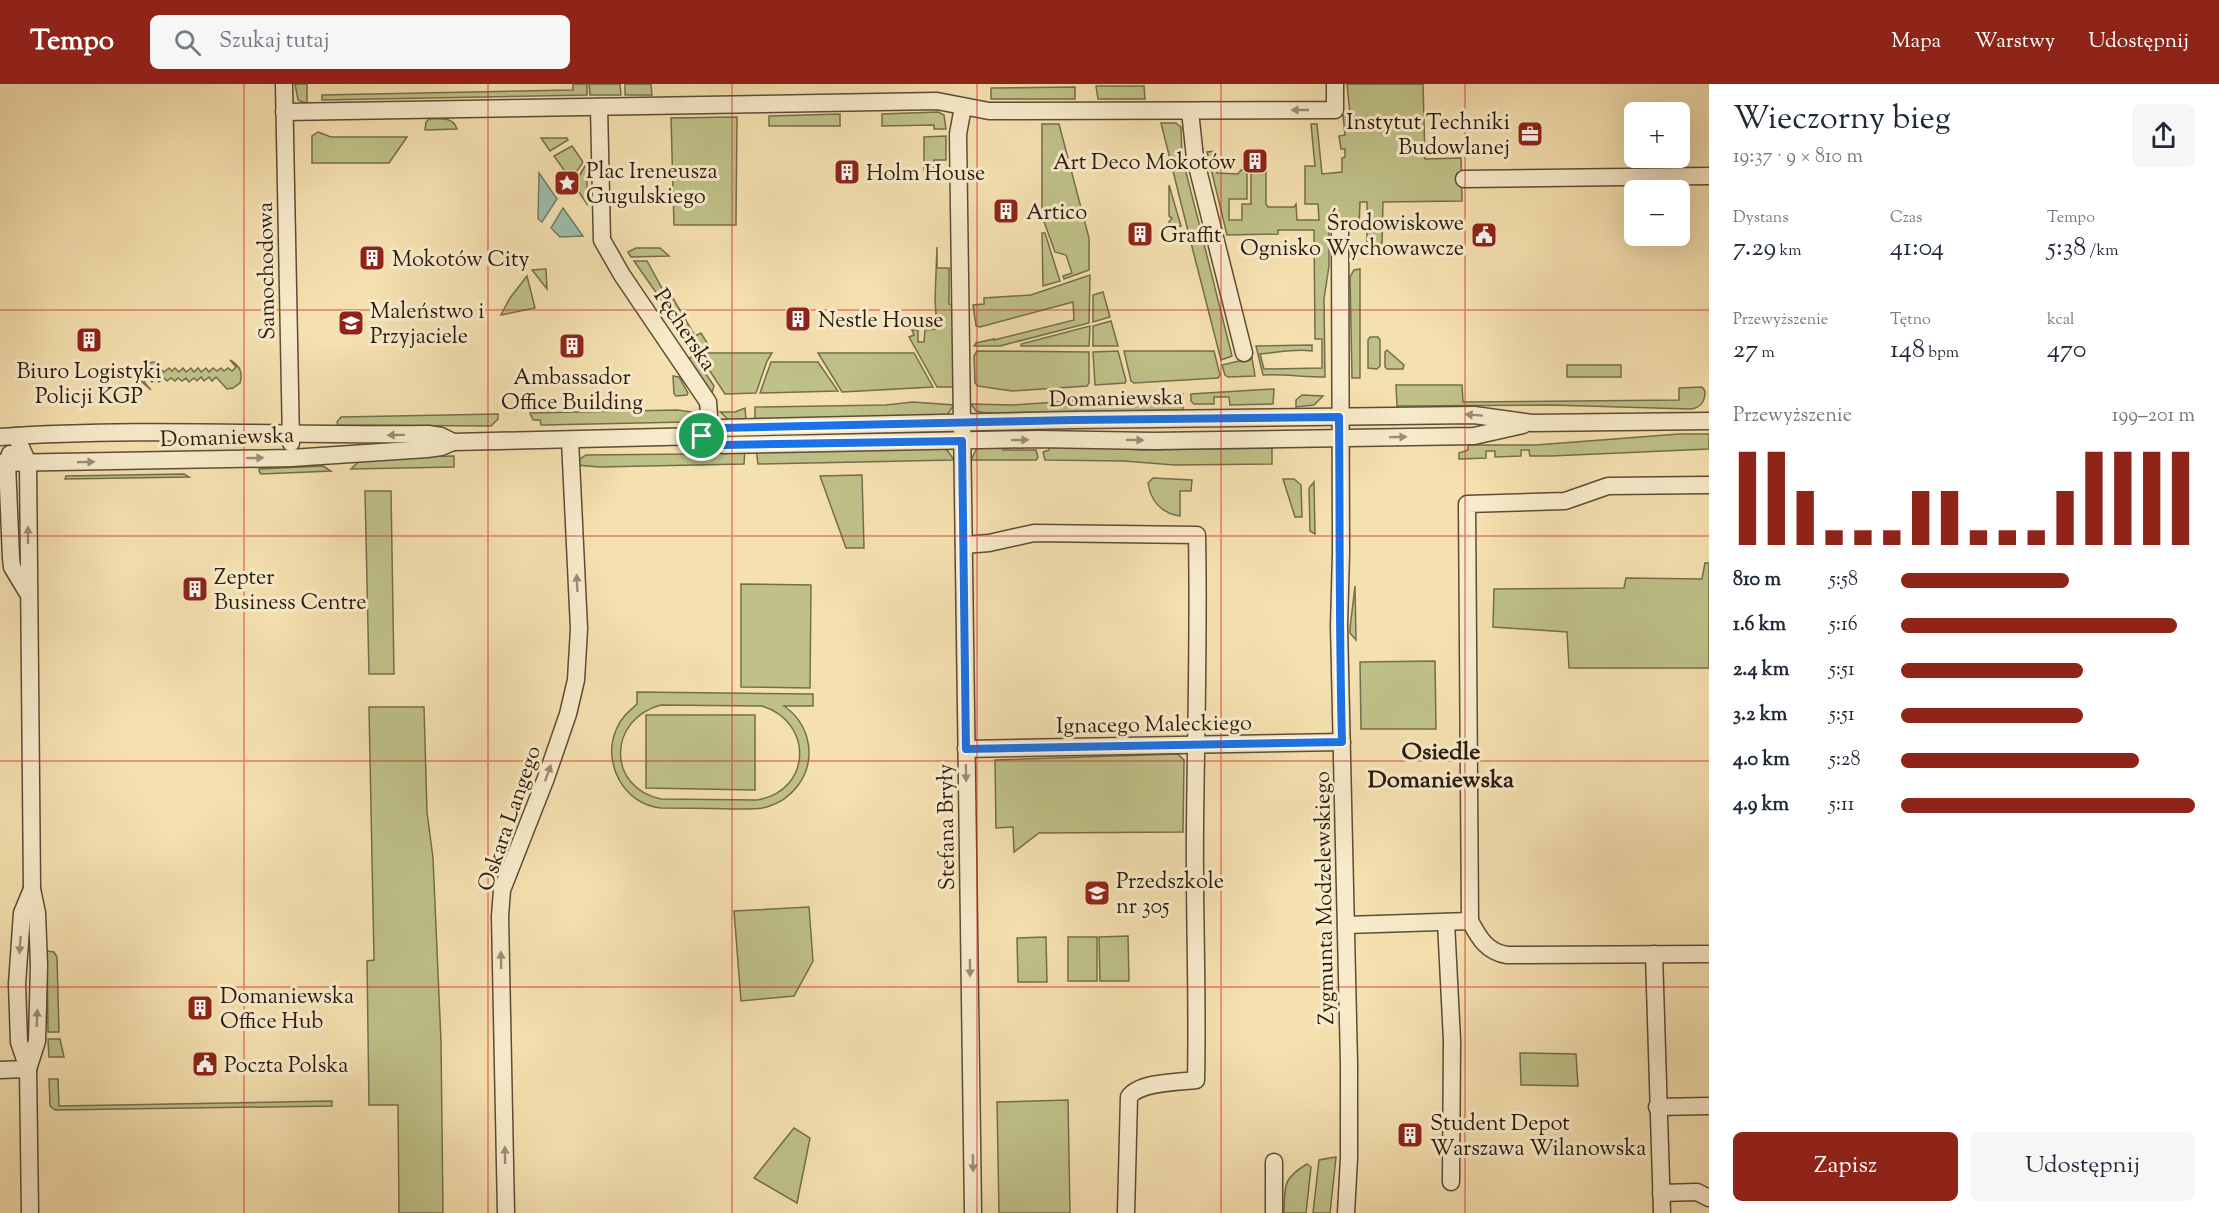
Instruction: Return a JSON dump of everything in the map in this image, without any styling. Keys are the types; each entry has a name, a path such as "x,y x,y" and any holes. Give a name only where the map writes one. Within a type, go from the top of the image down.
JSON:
{"street":[{"name":"Samochodowa","path":"284,84 291,458"},
{"path":"284,112 937,101 989,111 1335,110 1335,84"},
{"name":"Pęcherska","path":"599,107 602,240 708,402 709,415 702,436"},
{"name":"Stefana Bryły","path":"963,107 958,134 973,1213"},
{"path":"1190,111 1195,158 1244,353"},
{"path":"1464,179 1709,176 1709,189"},
{"name":"Zygmunta Modzelewskiego","path":"1340,231 1341,553 1339,626 1349,1140 1346,1213"},
{"name":"Domaniewska","path":"4,463 291,458 427,449 453,442 702,436 721,428 963,422 1474,415 1532,423 1709,421"},
{"name":"Domaniewska","path":"702,436 723,445 1474,436 1532,423"},
{"name":"Domaniewska","path":"8,436 178,432 428,434 441,436 453,442"},
{"path":"8,436 28,462 32,889 37,913 39,965 37,1041 28,1069 30,1205"},
{"path":"8,436 4,463 10,558 12,567 28,594"},
{"name":"Oskara Langego","path":"506,1213 500,916 502,890 546,778 568,714 577,674 579,629 570,440"},
{"path":"1709,485 1608,486 1565,501 1467,504 1470,921 1485,945 1499,954 1709,954"},
{"path":"964,545 989,543 1034,533 1197,535 1199,631 1196,669 1196,1080 1143,1087 1129,1097 1126,1213"},
{"name":"Ignacego Maleckiego","path":"966,749 1342,742"},
{"path":"1346,925 1470,921"},
{"path":"1446,922 1452,1040 1451,1182"},
{"path":"1654,954 1662,1213"},
{"path":"0,1070 28,1069"},
{"path":"1657,1107 1709,1106"},
{"path":"1274,1162 1274,1213"},
{"path":"1661,1193 1697,1192 1709,1198"}],"green space":[{"path":"295,84 307,84 307,104 298,100"},
{"path":"573,84 587,84 587,95 322,100 322,95 573,90"},
{"path":"589,84 620,84 621,95 590,95"},
{"path":"625,84 651,84 652,95 625,95"},
{"path":"1347,84 1423,84 1425,159 1461,158 1462,201 1383,202 1382,243 1380,245 1367,245 1367,202 1360,202 1359,227 1329,229 1329,266 1324,299 1325,377 1263,375 1256,346 1312,345 1312,351 1292,350 1260,354 1264,369 1322,368 1322,339 1315,339 1314,230 1278,230 1278,234 1227,235 1207,152 1215,151 1217,173 1238,174 1241,170 1247,170 1247,199 1229,199 1229,220 1242,220 1242,204 1251,204 1251,170 1266,170 1266,204 1268,207 1294,207 1296,204 1297,220 1319,220 1318,204 1305,204 1305,166 1315,166 1311,124 1317,124 1322,174 1342,172 1342,158 1345,157 1345,149 1341,149 1339,136 1345,135 1343,115 1350,114"},
{"path":"1096,86 1144,86 1145,99 1098,99"},
{"path":"1075,87 1075,99 991,99 991,88"},
{"path":"938,112 944,115 946,129 934,129 934,125 882,126 882,114"},
{"path":"840,114 840,126 769,126 769,116"},
{"path":"737,117 736,225 674,225 671,118"},
{"path":"429,119 449,120 457,129 425,130"},
{"path":"1161,123 1176,123 1181,127 1182,157 1201,231 1189,235"},
{"path":"1042,124 1059,124 1089,238 1089,270 1064,279 1063,276 1072,273 1066,255 1055,252 1042,216"},
{"path":"318,132 331,137 407,137 389,163 312,163 312,136"},
{"path":"946,136 946,160 934,160 934,169 924,170 924,137"},
{"path":"541,138 567,138 568,140 550,151"},
{"path":"572,146 583,162 571,180 554,156"},
{"path":"585,166 587,168 587,204 574,185"},
{"path":"1169,185 1181,226 1169,229 1169,222 1172,218 1169,216"},
{"path":"1042,233 1045,233 1060,281 1043,286"},
{"path":"1202,236 1232,356 1221,360 1190,239"},
{"path":"937,247 937,268 949,268 949,304 954,305 955,387 937,387 909,337 914,335 912,330 918,330 918,342 924,342 925,330 937,329 935,300"},
{"path":"636,248 660,248 669,256 631,257 628,252"},
{"path":"634,261 647,261 663,290 667,288 695,336 701,333 709,346 694,347"},
{"path":"546,269 547,289 532,270"},
{"path":"1360,269 1360,378 1352,378 1350,277 1354,270"},
{"path":"1090,275 1089,323 1000,346 974,346 976,343 1074,320 1073,302 980,327 976,326 973,305 984,304 984,298 1031,295"},
{"path":"527,276 535,308 501,315 510,298"},
{"path":"1103,292 1110,317 1093,322 1093,295"},
{"path":"1111,321 1118,346 1093,346 1093,326"},
{"path":"1090,326 1089,346 1021,346 1021,344"},
{"path":"1370,337 1378,337 1380,340 1380,366 1377,369 1368,368 1368,340"},
{"path":"1387,350 1404,365 1403,369 1385,367"},
{"path":"977,351 1089,352 1089,383 1087,386 1012,391 978,386 975,383 974,356"},
{"path":"1118,351 1125,383 1095,385 1093,352"},
{"path":"1124,351 1214,351 1220,375 1218,378 1134,383 1131,381"},
{"path":"698,353 772,353 756,393 725,394"},
{"path":"818,353 914,353 933,387 842,392"},
{"path":"693,355 714,386 712,393 689,359"},
{"path":"1252,358 1255,376 1228,377 1225,375 1222,365"},
{"path":"230,360 241,372 240,383 233,388 227,389 216,377 212,381 209,377 204,381 201,377 197,381 194,378 189,382 186,378 182,381 178,378 175,381 171,378 167,381 164,378 159,382 156,378 152,382 148,378 144,382 151,390 142,382 144,366 147,363 155,362 164,372 169,368 172,371 175,368 179,372 183,368 186,372 191,368 194,372 198,368 201,372 206,368 209,372 213,368 217,371 221,368 224,371 228,368 232,371 236,367"},
{"path":"771,362 818,362 838,391 760,393"},
{"path":"1567,365 1621,365 1621,377 1567,377"},
{"path":"673,376 679,377 687,395 676,396 674,394"},
{"path":"1396,385 1462,385 1463,402 1679,400 1679,388 1702,387 1705,391 1702,404 1690,409 1551,405 1397,406"},
{"path":"1274,389 1273,404 1230,405 1229,397 1214,397 1214,404 1194,404 1191,401 1191,394"},
{"path":"1183,394 1183,410 985,413 976,411 971,404 1012,405"},
{"path":"1302,395 1323,396 1314,405 1296,407 1296,400"},
{"path":"913,402 954,405 947,415 928,417 755,420 755,407 886,405"},
{"path":"745,408 746,420 729,420 720,412 735,412"},
{"path":"677,410 699,413 687,422 541,425 540,420 533,420 530,413"},
{"path":"498,414 498,419 491,426 338,425 337,422 341,417"},
{"path":"1679,434 1709,434 1709,449 1551,456 1530,456 1529,450 1521,450 1521,456 1495,457 1495,451 1486,451 1486,458 1459,459 1459,453 1468,450 1468,445 1536,445"},
{"path":"1049,445 1143,450 1272,448 1272,464 1174,465 1124,461 1045,460 1043,452 1049,450"},
{"path":"1003,446 1003,450 1036,450 1038,457 1036,460 971,460 977,448"},
{"path":"943,448 954,460 758,464 756,449"},
{"path":"745,449 744,464 599,467 577,465 586,455 694,454"},
{"path":"454,456 454,467 351,469 362,460"},
{"path":"323,466 331,471 261,474 259,471 259,469"},
{"path":"184,474 189,477 65,479 66,476"},
{"path":"862,475 864,548 846,548 820,476"},
{"path":"1153,478 1192,480 1191,491 1180,491 1180,516 1167,512 1154,501 1148,483"},
{"path":"1283,479 1294,479 1301,485 1302,517 1295,517"},
{"path":"1314,482 1315,534 1310,531 1309,488"},
{"path":"365,491 391,491 394,674 369,674"},
{"path":"1705,563 1709,563 1709,668 1569,668 1567,632 1493,627 1494,589 1624,588 1626,578 1702,579"},
{"path":"741,584 811,585 810,688 741,687"},
{"path":"1355,586 1356,640 1350,633"},
{"path":"1435,661 1436,729 1361,729 1360,662"},
{"path":"637,692 813,694 813,706 784,706 795,715 805,733 809,746 806,771 797,787 784,799 758,809 661,808 648,805 627,791 619,780 612,756 612,743 618,726 637,704","holes":["661,705 762,706 779,714 791,726 798,740 800,756 796,771 788,784 775,794 757,800 661,799 643,792 630,781 623,768 620,753 623,738 631,724 644,713"]},
{"path":"369,707 424,707 427,812 433,858 441,1042 443,1213 399,1213 398,1105 369,1105 367,961 374,960"},
{"path":"646,715 755,715 755,790 646,788"},
{"path":"1178,754 1184,760 1183,832 1039,833 1014,852 1013,827 996,828 995,760"},
{"path":"809,907 813,961 794,996 741,1001 734,911"},
{"path":"1128,936 1129,981 1100,981 1099,937"},
{"path":"1046,937 1047,982 1018,982 1017,938"},
{"path":"1068,937 1097,937 1097,981 1068,981"},
{"path":"47,951 54,952 57,957 59,1032 48,1032"},
{"path":"48,1039 60,1039 64,1057 49,1057"},
{"path":"1520,1053 1576,1054 1578,1086 1521,1085"},
{"path":"49,1079 58,1079 59,1106 332,1101 332,1106 55,1110 50,1106"},
{"path":"1068,1100 1070,1213 999,1213 997,1102"},
{"path":"794,1128 810,1138 797,1203 754,1178"},
{"path":"1336,1157 1330,1213 1313,1213 1319,1160"},
{"path":"1307,1164 1311,1167 1306,1213 1284,1213 1286,1184 1293,1174"}],"shaded area":[{"path":"539,173 557,199 542,222 538,219"},
{"path":"563,208 583,236 560,237 551,228"}],"place":[{"name":"Instytut Techniki Budowlanej","path":"1530,134"},
{"name":"Art Deco Mokotów","path":"1255,161"},
{"name":"Holm House","path":"847,172"},
{"name":"Plac Ireneusza Gugulskiego","path":"567,183"},
{"name":"Artico","path":"1006,211"},
{"name":"Graffit","path":"1140,234"},
{"name":"Środowiskowe Ognisko Wychowawcze","path":"1484,235"},
{"name":"Mokotów City","path":"372,258"},
{"name":"Nestle House","path":"798,319"},
{"name":"Maleństwo i Przyjaciele","path":"351,323"},
{"name":"Biuro Logistyki Policji KGP","path":"89,340"},
{"name":"Ambassador Office Building","path":"572,346"},
{"name":"Zepter Business Centre","path":"195,589"},
{"name":"Przedszkole nr 305","path":"1097,893"},
{"name":"Domaniewska Office Hub","path":"200,1008"},
{"name":"Poczta Polska","path":"205,1064"},
{"name":"Student Depot Warszawa Wilanowska","path":"1410,1135"}],"district":[{"name":"Osiedle Domaniewska","path":"1441,765"}],"route":[{"path":"1339,417 1341,553 1339,626 1342,742 966,749 962,441 723,445 702,436 721,428 987,421 1339,417"}]}
